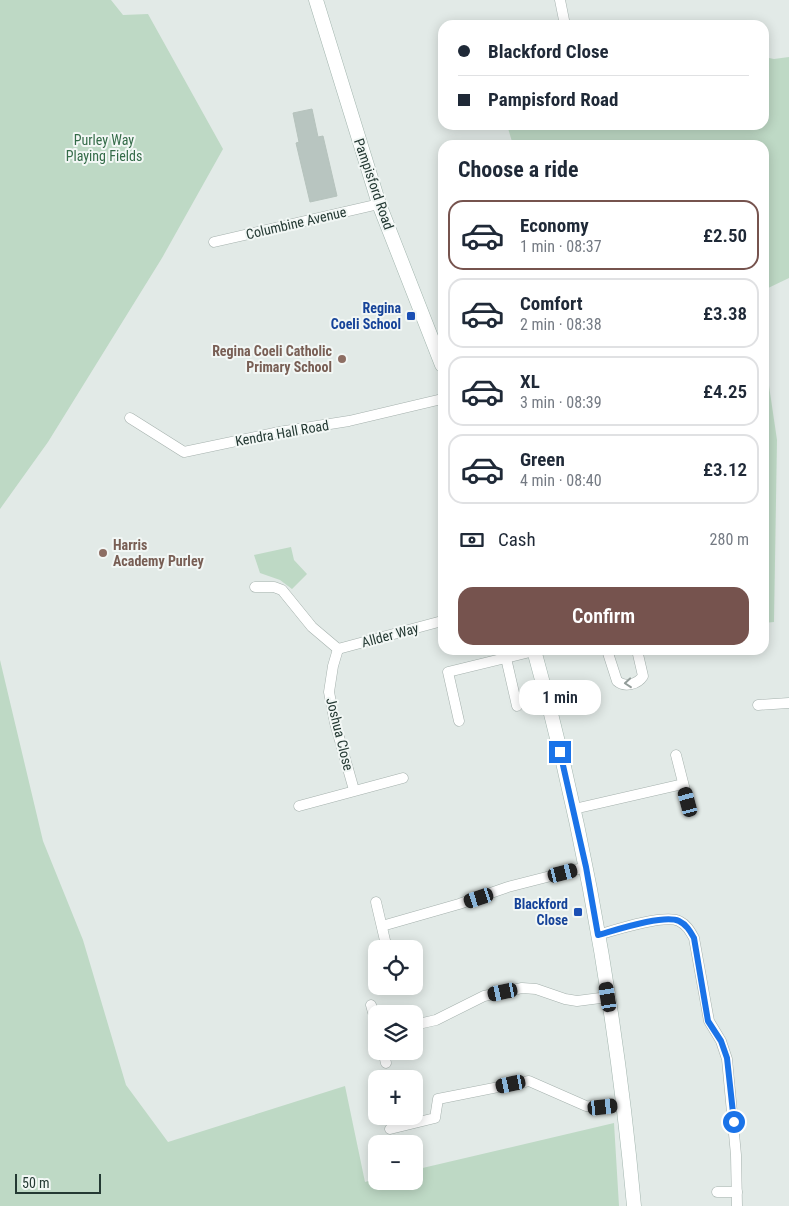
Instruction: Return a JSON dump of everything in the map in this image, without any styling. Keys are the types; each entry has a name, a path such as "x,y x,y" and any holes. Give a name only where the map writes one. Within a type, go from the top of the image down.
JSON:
{"street":[{"name":"Pampisford Road","path":"316,0 379,204 438,355"},
{"path":"560,0 565,20"},
{"name":"Columbine Avenue","path":"214,242 379,204"},
{"name":"Kendra Hall Road","path":"130,418 184,452 279,432 349,421 438,400"},
{"path":"255,587 274,587 282,590 312,627 338,649"},
{"name":"Allder Way","path":"338,649 438,623"},
{"name":"Joshua Close","path":"338,649 329,692 335,723 354,790"},
{"path":"459,721 448,672 518,655"},
{"path":"535,655 574,809 586,867 624,1105 634,1206"},
{"path":"609,655 617,682 626,685 638,682 643,676 638,655"},
{"path":"506,658 517,706"},
{"path":"758,705 789,703"},
{"path":"676,755 688,802"},
{"name":"Joshua Close","path":"299,806 403,778"},
{"path":"574,809 683,784"},
{"path":"382,926 459,904 508,887 586,867"},
{"path":"376,902 384,940"},
{"path":"598,935 663,918 677,920 688,927 694,938 708,1021 721,1041 727,1058 736,1155 737,1206"},
{"path":"423,1023 436,1020 484,996 522,988 536,989 565,999 577,1000 608,997"},
{"path":"390,1129 435,1118 438,1099 530,1081 586,1106 624,1105"},
{"path":"717,1192 737,1192"}],"green space":[{"name":"Purley Way Playing Fields","path":"0,0 111,0 123,15 148,14 223,149 162,258 48,442 0,509"},
{"path":"789,57 789,278 769,288 769,140 512,140 508,130 769,130 769,58"},
{"path":"769,386 777,440 774,622 769,622"},
{"path":"291,547 294,560 307,574 292,589 280,580 260,573 254,555"},
{"path":"0,660 43,841 83,940 126,1085 168,1142 345,1086 365,1182 368,1181 368,1190 423,1190 423,1168 614,1123 619,1206 0,1206"}],"building":[{"path":"312,109 318,137 323,136 337,196 310,202 296,143 299,142 293,113"}],"place":[{"name":"Regina Coeli School","path":"411,316"},
{"name":"Regina Coeli Catholic Primary School","path":"342,359"},
{"name":"Harris Academy Purley","path":"103,553"},
{"name":"Blackford Close","path":"578,912"}],"route":[{"path":"560,752 574,809 598,935 663,918 677,920 688,927 694,938 708,1021 721,1041 727,1058 734,1122"}]}
